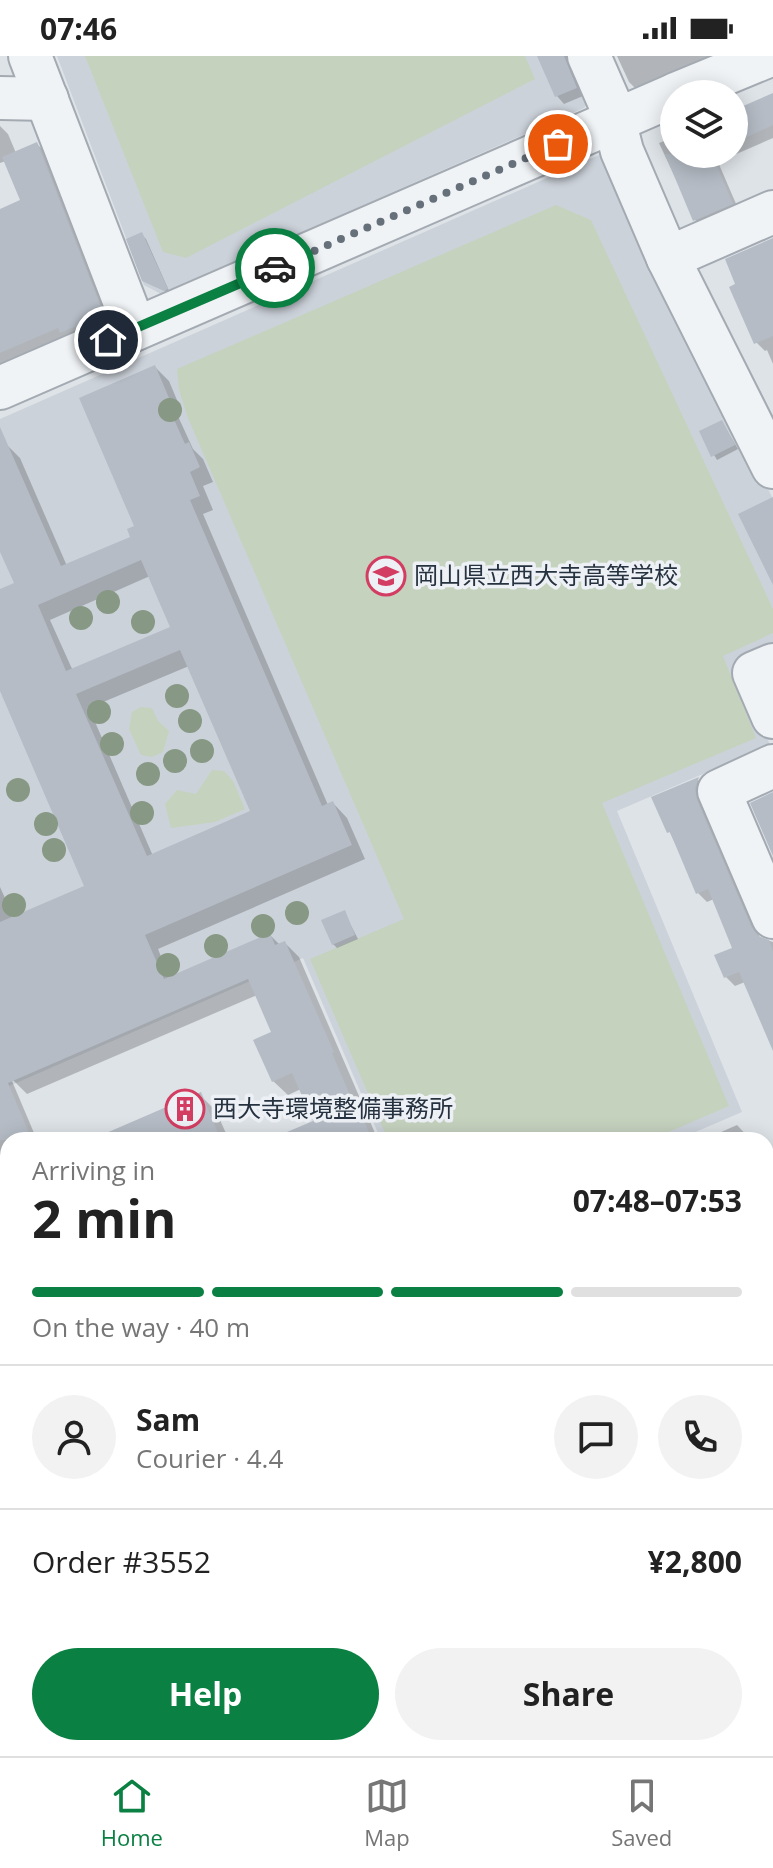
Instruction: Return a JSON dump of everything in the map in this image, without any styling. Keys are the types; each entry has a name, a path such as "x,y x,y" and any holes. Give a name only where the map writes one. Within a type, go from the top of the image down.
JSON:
{"street":[{"path":"589,56 614,120 622,151 668,258 758,401 773,467"},
{"path":"709,80 768,56"},
{"path":"0,98 29,79 135,329"},
{"path":"0,388 660,100"},
{"path":"668,258 773,212"},
{"path":"773,665 754,673 773,717"},
{"path":"773,766 719,791 773,917"}],"shaded area":[{"path":"57,56 580,56 596,93 584,108 161,294 144,285"},
{"name":"岡山県立西大寺高等学校","path":"606,152 656,262 773,499 773,653 738,668 770,745 617,811 742,1112 696,1132 378,1132 303,958 0,1090 0,419"}],"green space":[{"path":"85,56 525,56 535,79 186,258 163,252"},
{"path":"556,205 591,220 773,609 773,633 723,656 756,738 602,803 729,1106 669,1132 385,1132 310,959 404,919 188,418 179,390 177,369"},
{"path":"141,707 152,708 158,721 169,731 163,752 152,757 141,755 129,729 132,712"},
{"path":"212,770 224,771 233,781 245,809 215,822 171,828 165,804 177,790 196,794"}],"building":[{"path":"537,56 564,56 577,88 555,97"},
{"path":"773,93 773,125 748,137 748,104"},
{"path":"37,142 104,315 60,333 58,328 0,353 0,209 20,200 2,157"},
{"path":"671,168 718,168 733,204 693,221"},
{"path":"142,232 168,289 164,291 142,281 126,239"},
{"path":"773,238 773,336 754,344 729,287 735,284 725,259"},
{"path":"155,365 169,398 165,399 185,444 189,442 200,467 190,472 200,496 190,500 322,806 333,801 352,845 145,935 164,979 270,933 275,945 285,941 355,1107 358,1105 369,1132 287,1132 313,1121 292,1073 272,1082 253,1040 271,1032 248,979 8,1083 29,1132 0,1132 0,922 84,886 0,691 0,589 14,583 0,552 0,427 61,566 130,537 127,529 134,526 79,398","holes":["141,560 170,627 66,671 38,605","180,650 250,811 147,856 76,694"]},
{"path":"722,420 735,445 711,457 699,431"},
{"path":"773,497 773,585 738,514"},
{"path":"699,777 695,789 697,800 751,926 758,936 769,940 773,951 773,1051 739,972 724,978 714,955 732,948 708,889 696,894 670,832 667,833 651,797"},
{"path":"773,792 773,856 750,803"},
{"path":"345,910 355,935 332,945 321,920"},
{"name":"西大寺環境整備事務所","path":"201,1092 218,1132 108,1132"}],"way so far":[{"path":"275,268 558,144"}],"place":[{"name":"岡山県立西大寺高等学校","path":"386,576"},
{"name":"西大寺環境整備事務所","path":"185,1109"}],"route":[{"path":"108,340 275,268"}]}
